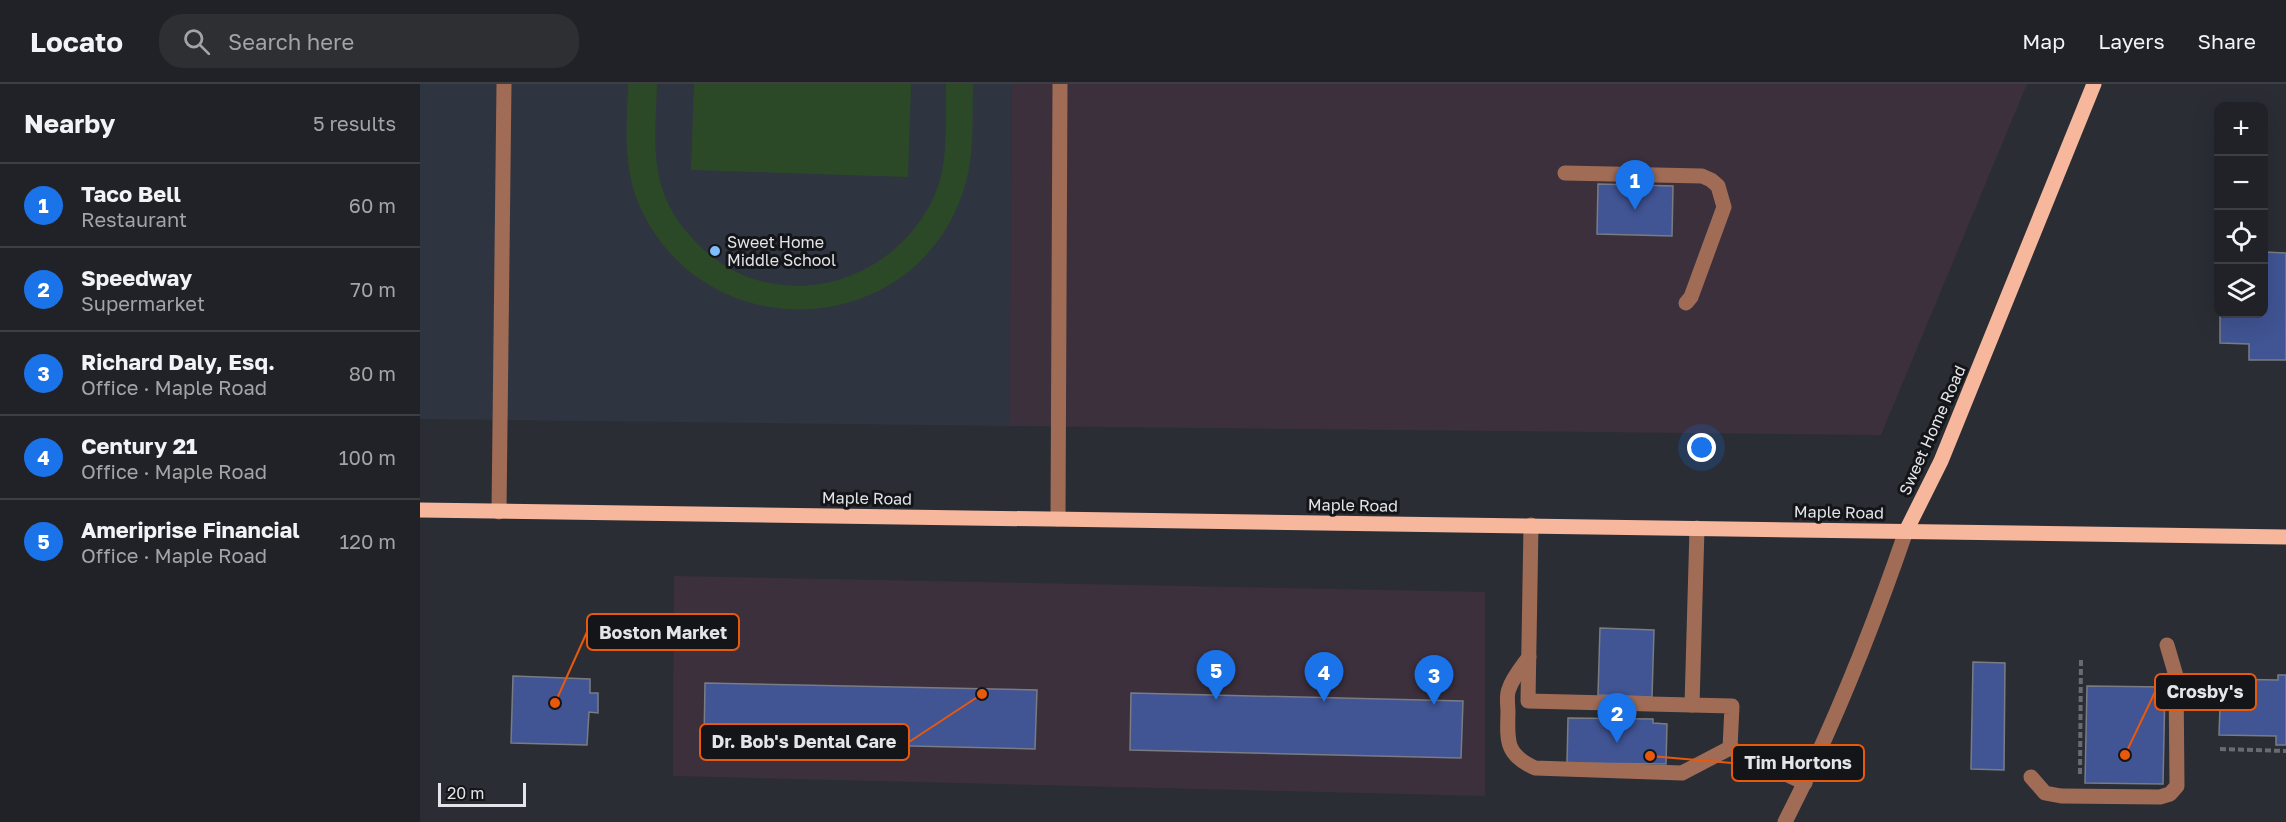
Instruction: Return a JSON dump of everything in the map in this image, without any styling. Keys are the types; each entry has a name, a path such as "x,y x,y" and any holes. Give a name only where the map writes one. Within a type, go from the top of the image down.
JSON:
{"main road":[{"name":"Sweet Home Road","path":"1906,531 1941,461 2094,84"},
{"name":"Maple Road","path":"420,510 2286,537"}],"street":[{"path":"499,512 504,84"},
{"path":"1058,519 1060,84"},
{"path":"1565,173 1702,176 1718,186 1724,207 1691,297 1686,303"},
{"path":"1531,525 1528,701 1731,706 1730,748"},
{"path":"1692,705 1698,528"},
{"name":"Sweet Home Road","path":"1785,822 1805,783 1880,606 1906,531"},
{"path":"2031,777 2045,793 2061,796 2160,797 2170,794 2177,786 2176,676 2167,645"},
{"path":"1529,657 1508,690 1507,736 1510,751 1521,762 1535,768 1682,773 1730,748"},
{"path":"1730,748 1805,783"}],"path":[{"path":"2080,784 2081,658"},
{"path":"2081,727 2086,727"},
{"path":"2220,749 2285,749"}],"shaded area":[{"name":"Sweet Home Middle School","path":"420,84 1012,84 1009,426 420,419"},
{"path":"1012,84 2027,84 1881,435 1009,426"},
{"path":"674,576 1485,592 1485,796 673,776"}],"green space":[{"path":"628,84 657,84 655,143 658,172 670,208 688,234 705,251 735,271 768,283 802,286 835,281 867,268 895,249 918,223 936,192 940,180 946,139 946,84 973,84 973,125 967,179 963,192 938,241 901,277 857,300 808,309 759,305 712,287 672,255 641,209 628,163"},
{"path":"694,84 911,84 908,177 691,170"}],"building":[{"path":"1598,184 1673,186 1672,236 1597,234"},
{"path":"2268,252 2286,253 2286,360 2249,360 2249,344 2220,343 2220,318 2268,318"},
{"path":"1600,628 1654,630 1652,697 1598,695"},
{"path":"1973,662 2005,663 2004,770 1971,769"},
{"path":"2278,675 2286,675 2286,745 2276,745 2276,736 2219,735 2221,679 2278,680"},
{"path":"513,676 590,679 590,693 598,693 598,713 589,712 587,745 511,743"},
{"path":"705,683 1037,690 1035,749 704,741"},
{"path":"2087,686 2165,687 2163,784 2085,783"},
{"path":"1131,693 1463,701 1461,758 1130,750"},
{"path":"1568,718 1653,719 1653,723 1667,724 1666,764 1567,763"}],"place":[{"name":"Taco Bell","path":"1635,210"},
{"name":"Sweet Home Middle School","path":"715,251"},
{"name":"Dr. Bob's Dental Care","path":"982,694"},
{"name":"Ameriprise Financial","path":"1216,700"},
{"name":"Century 21","path":"1324,702"},
{"name":"Boston Market","path":"555,703"},
{"name":"Richard Daly, Esq.","path":"1434,705"},
{"name":"Speedway","path":"1617,743"},
{"name":"Crosby's","path":"2125,755"},
{"name":"Tim Hortons","path":"1650,756"}]}
